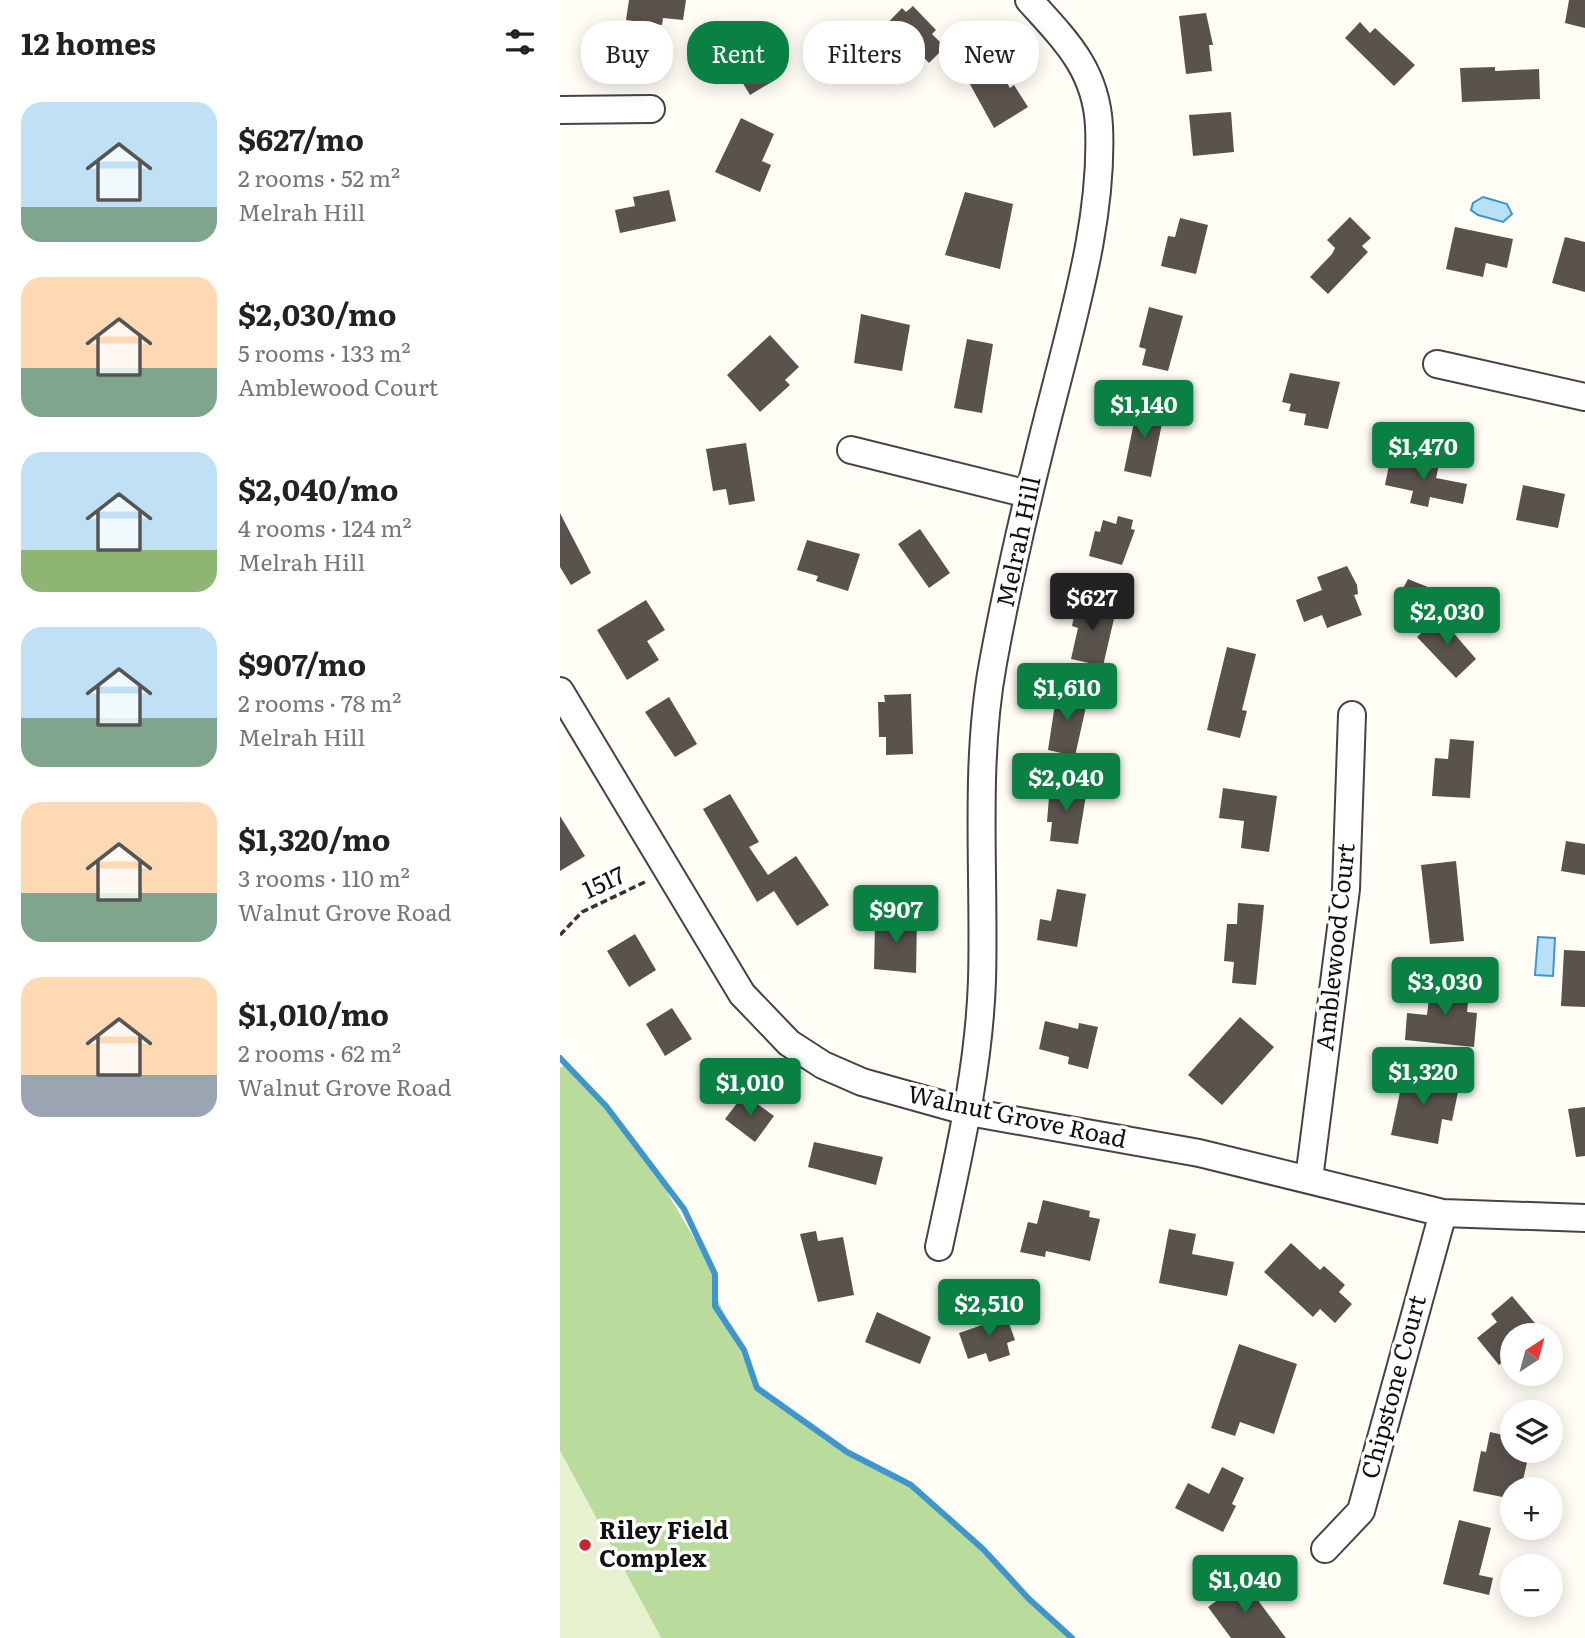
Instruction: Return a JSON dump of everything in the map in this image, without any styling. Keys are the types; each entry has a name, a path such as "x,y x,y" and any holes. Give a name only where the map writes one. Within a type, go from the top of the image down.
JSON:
{"street":[{"name":"Melrah Hill","path":"939,1247 969,1112 982,983 985,739 992,667 1028,494 1084,263 1100,149 1099,122 1087,70 1076,52 1029,0"},
{"path":"560,110 651,109"},
{"path":"1437,364 1585,397"},
{"path":"851,450 1028,494"},
{"name":"Walnut Grove Road","path":"560,691 742,994 789,1043 823,1065 862,1083 969,1112 1199,1153 1443,1213 1585,1218"},
{"name":"Amblewood Court","path":"1309,1179 1346,889 1352,715"},
{"name":"Chipstone Court","path":"1325,1549 1361,1511 1443,1213"}],"path":[{"name":"1517","path":"560,935 582,912 641,886 665,866"}],"green space":[{"path":"568,1063 649,1161 715,1274 715,1293 757,1388 847,1452 911,1485 983,1549 1029,1599 1072,1638 661,1638 560,1451 560,1068"},
{"name":"Riley Field Complex","path":"560,1451 661,1638 560,1638"}],"water":[{"path":"1483,197 1507,204 1512,214 1503,222 1478,215 1471,210 1473,203"},
{"path":"1538,937 1555,938 1553,976 1535,975"}],"building":[{"path":"629,0 686,0 683,20 626,20"},
{"path":"1569,0 1585,0 1585,28 1565,23"},
{"path":"913,6 936,30 932,34 939,41 939,53 929,63 925,59 925,21 890,21 902,8 906,12"},
{"path":"1206,13 1213,45 1209,45 1212,71 1186,74 1179,16"},
{"path":"1360,22 1370,33 1375,28 1415,65 1394,86 1345,38"},
{"path":"1495,67 1495,71 1539,69 1540,99 1462,102 1460,68"},
{"path":"743,84 768,84 750,95"},
{"path":"970,84 1008,84 1010,88 1014,85 1028,107 994,128"},
{"path":"1231,112 1234,152 1193,156 1189,115"},
{"path":"741,118 774,134 762,161 771,165 760,192 715,172"},
{"path":"669,190 676,221 620,233 615,210 635,206 633,197"},
{"path":"965,192 1013,204 1000,269 945,255"},
{"path":"1350,217 1371,238 1362,246 1368,252 1328,294 1310,277 1335,248 1327,240"},
{"path":"1180,218 1208,225 1196,274 1161,266 1168,236 1175,237"},
{"path":"1455,227 1513,239 1507,268 1486,263 1483,277 1446,269"},
{"path":"1565,237 1585,242 1585,292 1552,283"},
{"path":"1149,307 1183,316 1168,371 1142,365 1146,349 1139,347"},
{"path":"861,314 910,325 902,371 854,363"},
{"path":"770,335 799,367 785,380 790,385 760,412 727,375"},
{"path":"967,339 993,344 982,413 954,408"},
{"path":"1290,373 1340,382 1328,429 1304,425 1306,414 1289,411 1291,404 1282,402"},
{"path":"1138,403 1165,409 1151,477 1124,471"},
{"path":"746,443 755,501 729,505 726,489 713,491 706,449"},
{"path":"1391,455 1439,465 1436,478 1467,484 1463,504 1430,497 1428,507 1410,503 1413,491 1385,485"},
{"path":"1523,485 1565,494 1558,528 1516,520"},
{"path":"560,513 591,573 571,585 560,567"},
{"path":"1118,516 1133,520 1131,529 1135,530 1122,565 1089,556 1095,531 1100,532 1103,520 1116,524"},
{"path":"920,529 950,573 929,588 898,544"},
{"path":"807,540 860,554 848,591 816,581 818,576 797,570"},
{"path":"1347,566 1357,585 1358,594 1354,595 1362,615 1327,628 1322,615 1304,622 1296,600 1322,590 1317,577"},
{"path":"1408,579 1440,592 1431,616 1396,602"},
{"path":"646,600 665,630 647,641 659,660 627,680 597,630"},
{"path":"1077,601 1116,610 1103,666 1071,659 1078,628 1072,626"},
{"path":"1439,616 1476,659 1456,678 1417,637"},
{"path":"1227,647 1256,654 1242,710 1247,711 1240,738 1207,730"},
{"path":"1057,691 1088,698 1075,756 1048,750"},
{"path":"911,694 913,754 886,755 886,737 879,737 878,702 885,702 884,695"},
{"path":"669,697 697,744 675,757 645,712"},
{"path":"1450,739 1474,741 1470,798 1432,796 1435,758 1448,759"},
{"path":"1050,785 1087,789 1078,844 1050,841 1052,822 1047,822"},
{"path":"1223,788 1277,796 1269,852 1241,848 1244,821 1219,818"},
{"path":"730,794 759,842 749,847 768,875 796,856 829,905 797,926 774,891 757,902 703,809"},
{"path":"560,816 585,856 560,871"},
{"path":"1566,841 1585,844 1585,875 1561,871"},
{"path":"1456,861 1464,941 1430,944 1421,865"},
{"path":"1057,889 1086,894 1077,947 1037,940 1040,919 1051,921"},
{"path":"1238,903 1264,905 1256,985 1232,983 1234,962 1224,961 1227,924 1237,924"},
{"path":"887,917 917,918 916,973 874,969 875,925 887,925"},
{"path":"635,934 656,970 629,987 607,951"},
{"path":"1564,950 1585,951 1585,1007 1561,1006"},
{"path":"1431,980 1470,984 1467,1012 1477,1013 1474,1047 1405,1040 1407,1013 1427,1015"},
{"path":"672,1008 692,1039 665,1056 646,1024"},
{"path":"1240,1017 1274,1047 1222,1105 1188,1075"},
{"path":"1045,1021 1078,1029 1079,1023 1098,1027 1088,1069 1068,1064 1069,1057 1039,1049"},
{"path":"1405,1068 1444,1075 1441,1089 1458,1092 1452,1121 1442,1119 1438,1144 1391,1135"},
{"path":"744,1094 774,1116 755,1142 725,1119"},
{"path":"1585,1107 1585,1156 1576,1157 1568,1109"},
{"path":"814,1142 883,1157 876,1185 808,1167"},
{"path":"1043,1200 1090,1211 1089,1217 1100,1219 1090,1261 1046,1251 1045,1257 1020,1252 1028,1222 1037,1224"},
{"path":"1169,1229 1196,1234 1192,1254 1234,1262 1227,1296 1159,1283"},
{"path":"816,1231 818,1241 843,1237 854,1295 818,1302 800,1234"},
{"path":"1291,1243 1320,1270 1324,1266 1345,1285 1339,1292 1352,1304 1335,1323 1320,1309 1313,1317 1264,1272"},
{"path":"1512,1296 1535,1323 1500,1323 1499,1365 1477,1338 1497,1322 1491,1314"},
{"path":"877,1312 931,1337 920,1364 865,1342"},
{"path":"1005,1312 1015,1340 1007,1343 1010,1355 989,1362 986,1353 968,1359 959,1333 988,1323 986,1319"},
{"path":"1239,1344 1297,1364 1274,1434 1240,1422 1235,1436 1211,1428"},
{"path":"1490,1432 1500,1434 1500,1463 1527,1463 1524,1477 1500,1477 1500,1497 1473,1491 1481,1451 1486,1452"},
{"path":"1222,1467 1244,1478 1232,1504 1236,1506 1223,1532 1175,1508 1188,1483 1209,1494"},
{"path":"1459,1520 1491,1528 1479,1575 1493,1578 1489,1595 1443,1584"},
{"path":"1247,1579 1260,1597 1257,1599 1286,1638 1231,1638 1208,1607"}],"waterway":[{"path":"560,1058 606,1106 684,1209 715,1274 715,1306 744,1350 757,1388 847,1452 911,1485 983,1549 1029,1599 1072,1638"}],"place":[{"name":"Riley Field Complex","path":"585,1545"}]}
